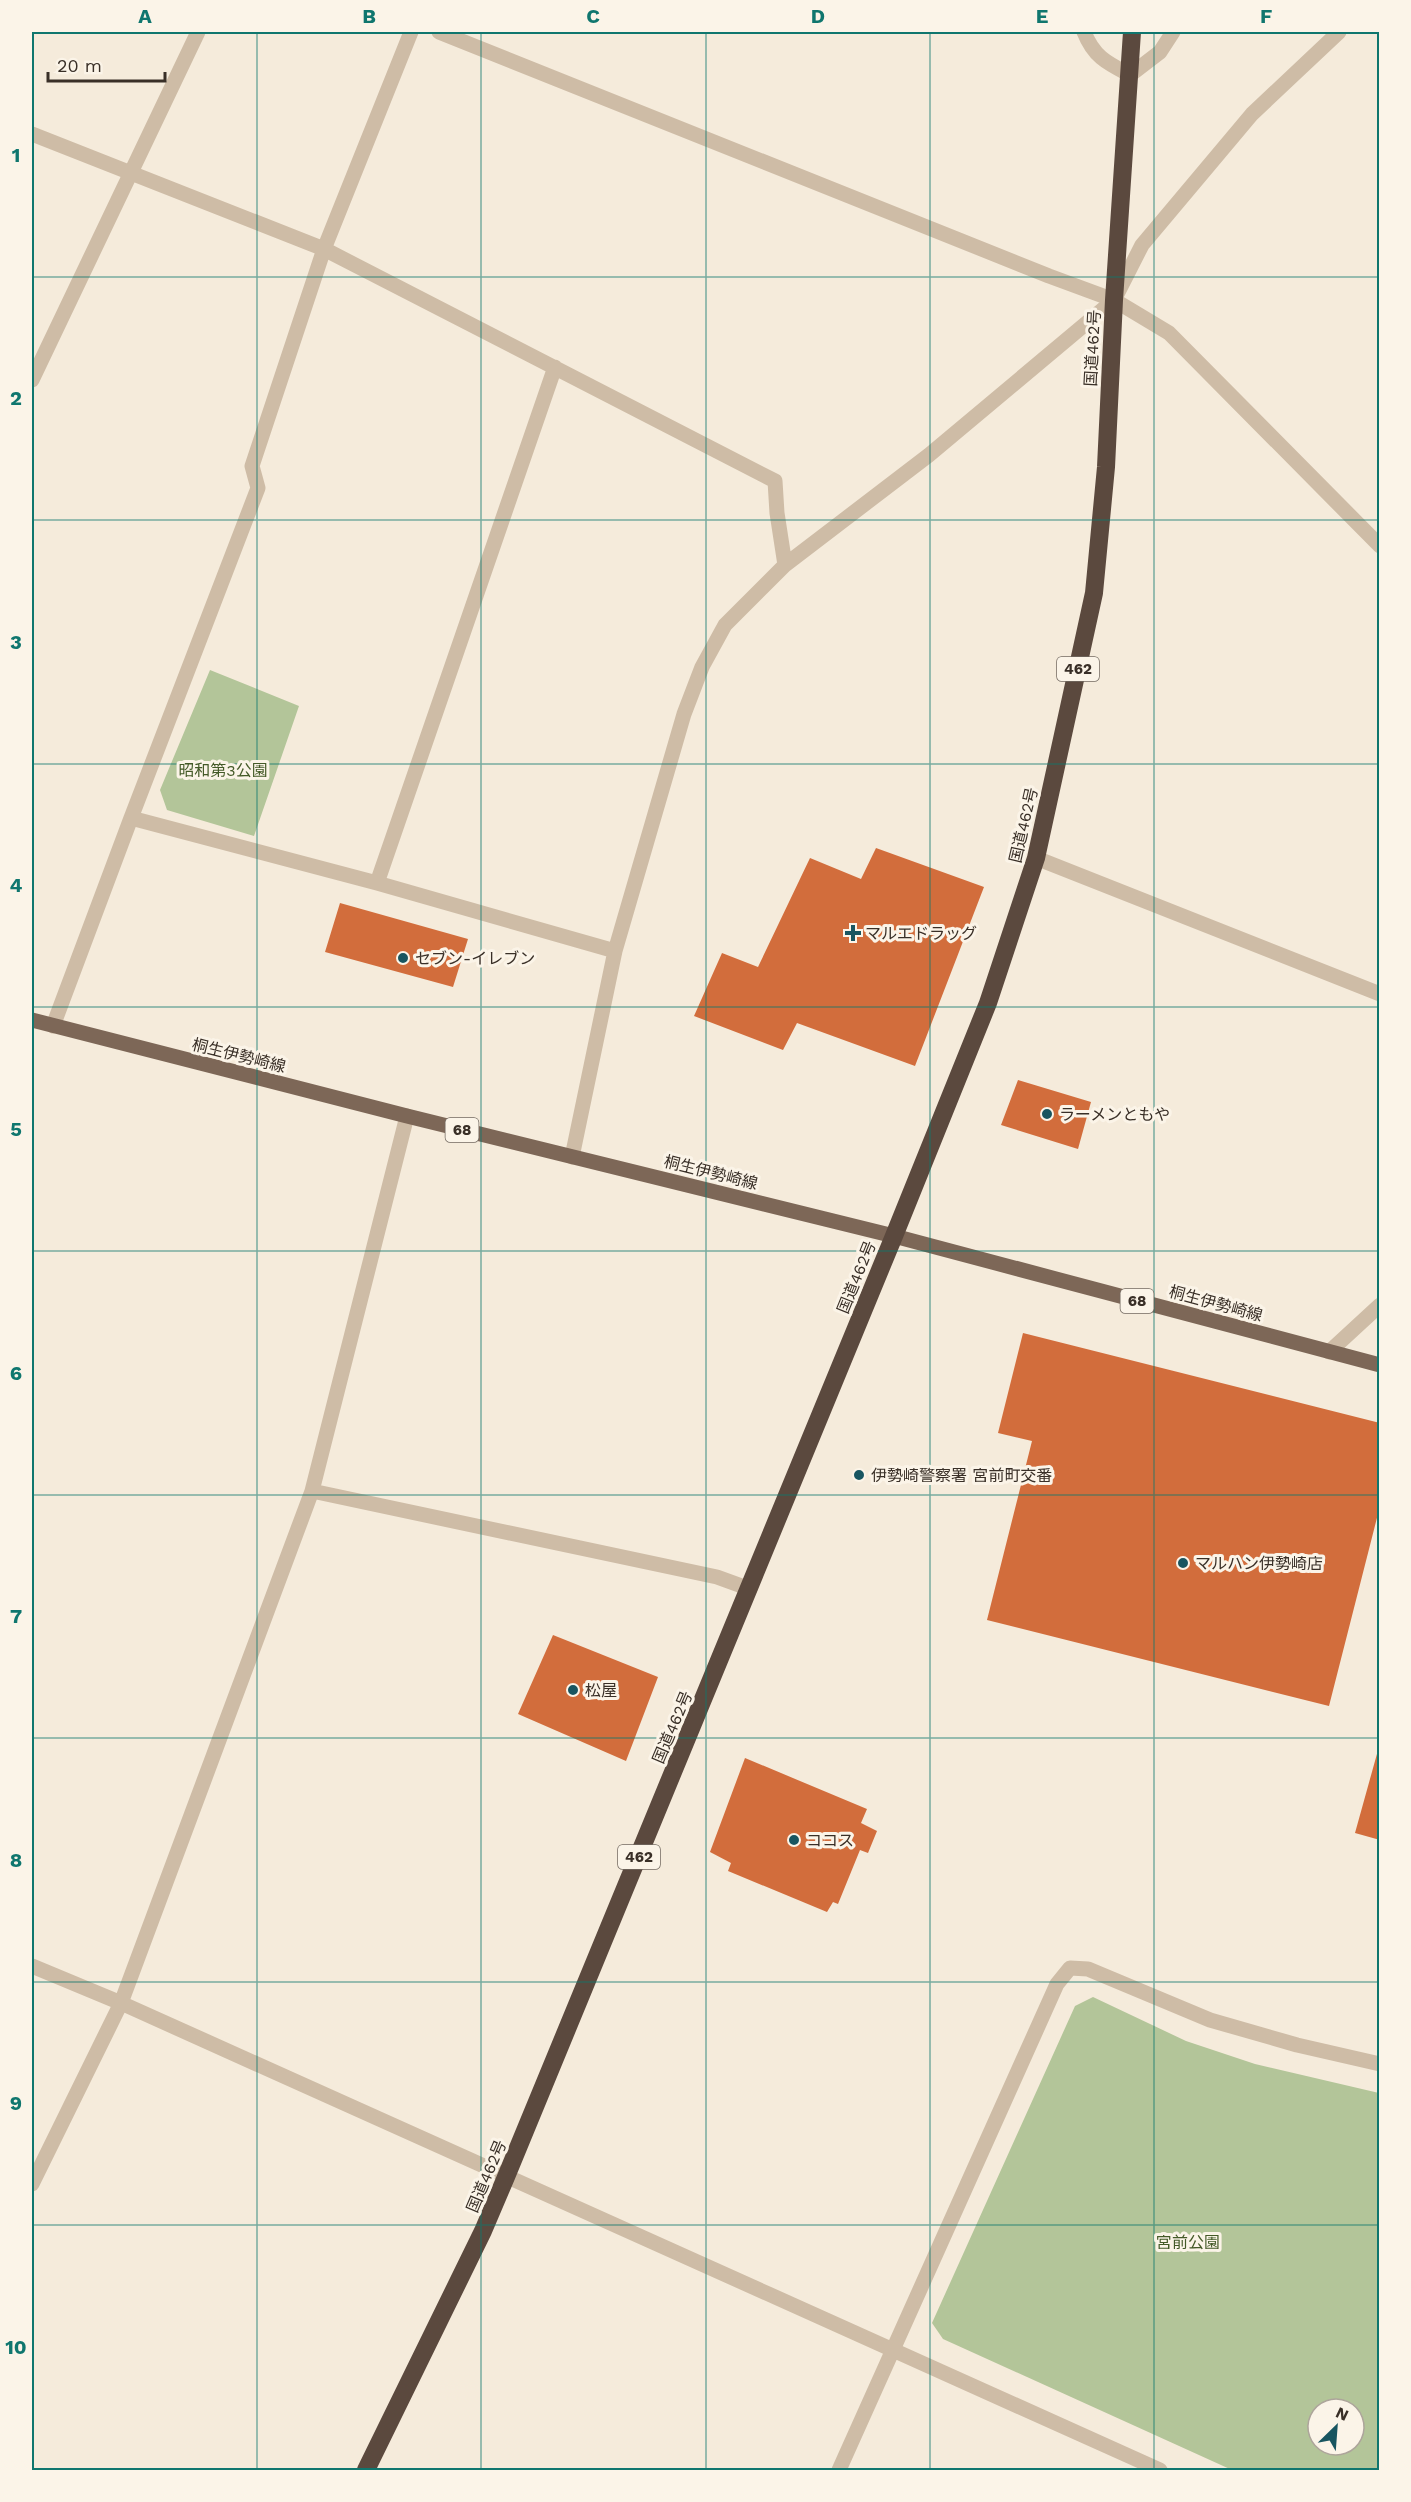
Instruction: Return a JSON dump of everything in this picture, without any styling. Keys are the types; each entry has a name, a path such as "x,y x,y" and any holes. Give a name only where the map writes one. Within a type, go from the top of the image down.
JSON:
{"highway":[{"name":"国道462号","path":"366,2470 483,2231 506,2177 750,1589 988,1003 1036,858 1094,592 1106,467 1114,300 1132,32"}],"main road":[{"name":"桐生伊勢崎線","path":"32,1020 407,1116 894,1236 1380,1365"}],"street":[{"path":"32,380 128,174 198,32"},
{"path":"53,1026 258,488 252,466 324,249 411,32"},
{"path":"439,32 1038,272 1114,300 1169,333 1380,546"},
{"path":"1084,32 1088,43 1100,58 1130,75 1160,52 1173,32"},
{"path":"572,1157 615,951 684,714 702,667 725,625 785,565 929,455 1114,300 1143,245 1252,114 1339,32"},
{"path":"32,134 128,174 324,249 775,481 785,565"},
{"path":"377,883 555,366"},
{"path":"131,818 377,883 615,951"},
{"path":"1036,858 1380,994"},
{"path":"32,2184 121,2003 312,1491 407,1116"},
{"path":"1329,1352 1380,1305"},
{"path":"312,1491 717,1577 750,1589"},
{"path":"32,1965 1160,2470"},
{"path":"839,2470 1057,1983 1070,1968 1088,1969 1210,2020 1297,2045 1380,2064"}],"green space":[{"name":"昭和第3公園","path":"210,670 299,706 254,836 167,810 160,790"},
{"name":"宮前公園","path":"1093,1997 1186,2041 1255,2064 1379,2093 1379,2470 1232,2470 943,2339 932,2323 1075,2006"}],"building":[{"path":"876,848 984,887 915,1066 797,1023 783,1050 694,1016 722,953 758,967 810,858 861,879"},
{"path":"340,903 468,939 453,987 325,952"},
{"name":"ラーメンともや","path":"1018,1080 1091,1102 1078,1149 1001,1125"},
{"name":"マルハン伊勢崎店","path":"1023,1333 1380,1423 1380,1506 1329,1706 987,1620 1032,1441 998,1433"},
{"path":"553,1635 658,1677 626,1761 518,1714"},
{"path":"1380,1743 1380,1840 1355,1833"},
{"name":"ココス","path":"745,1758 867,1809 861,1823 877,1831 868,1853 860,1850 838,1904 833,1902 827,1912 728,1871 731,1863 710,1852"}],"place":[{"name":"マルエドラッグ","path":"853,933"},
{"name":"セブン-イレブン","path":"403,958"},
{"name":"ラーメンともや","path":"1047,1114"},
{"name":"伊勢崎警察署 宮前町交番","path":"859,1475"},
{"name":"マルハン伊勢崎店","path":"1183,1563"},
{"name":"松屋","path":"573,1690"},
{"name":"ココス","path":"794,1840"}]}
